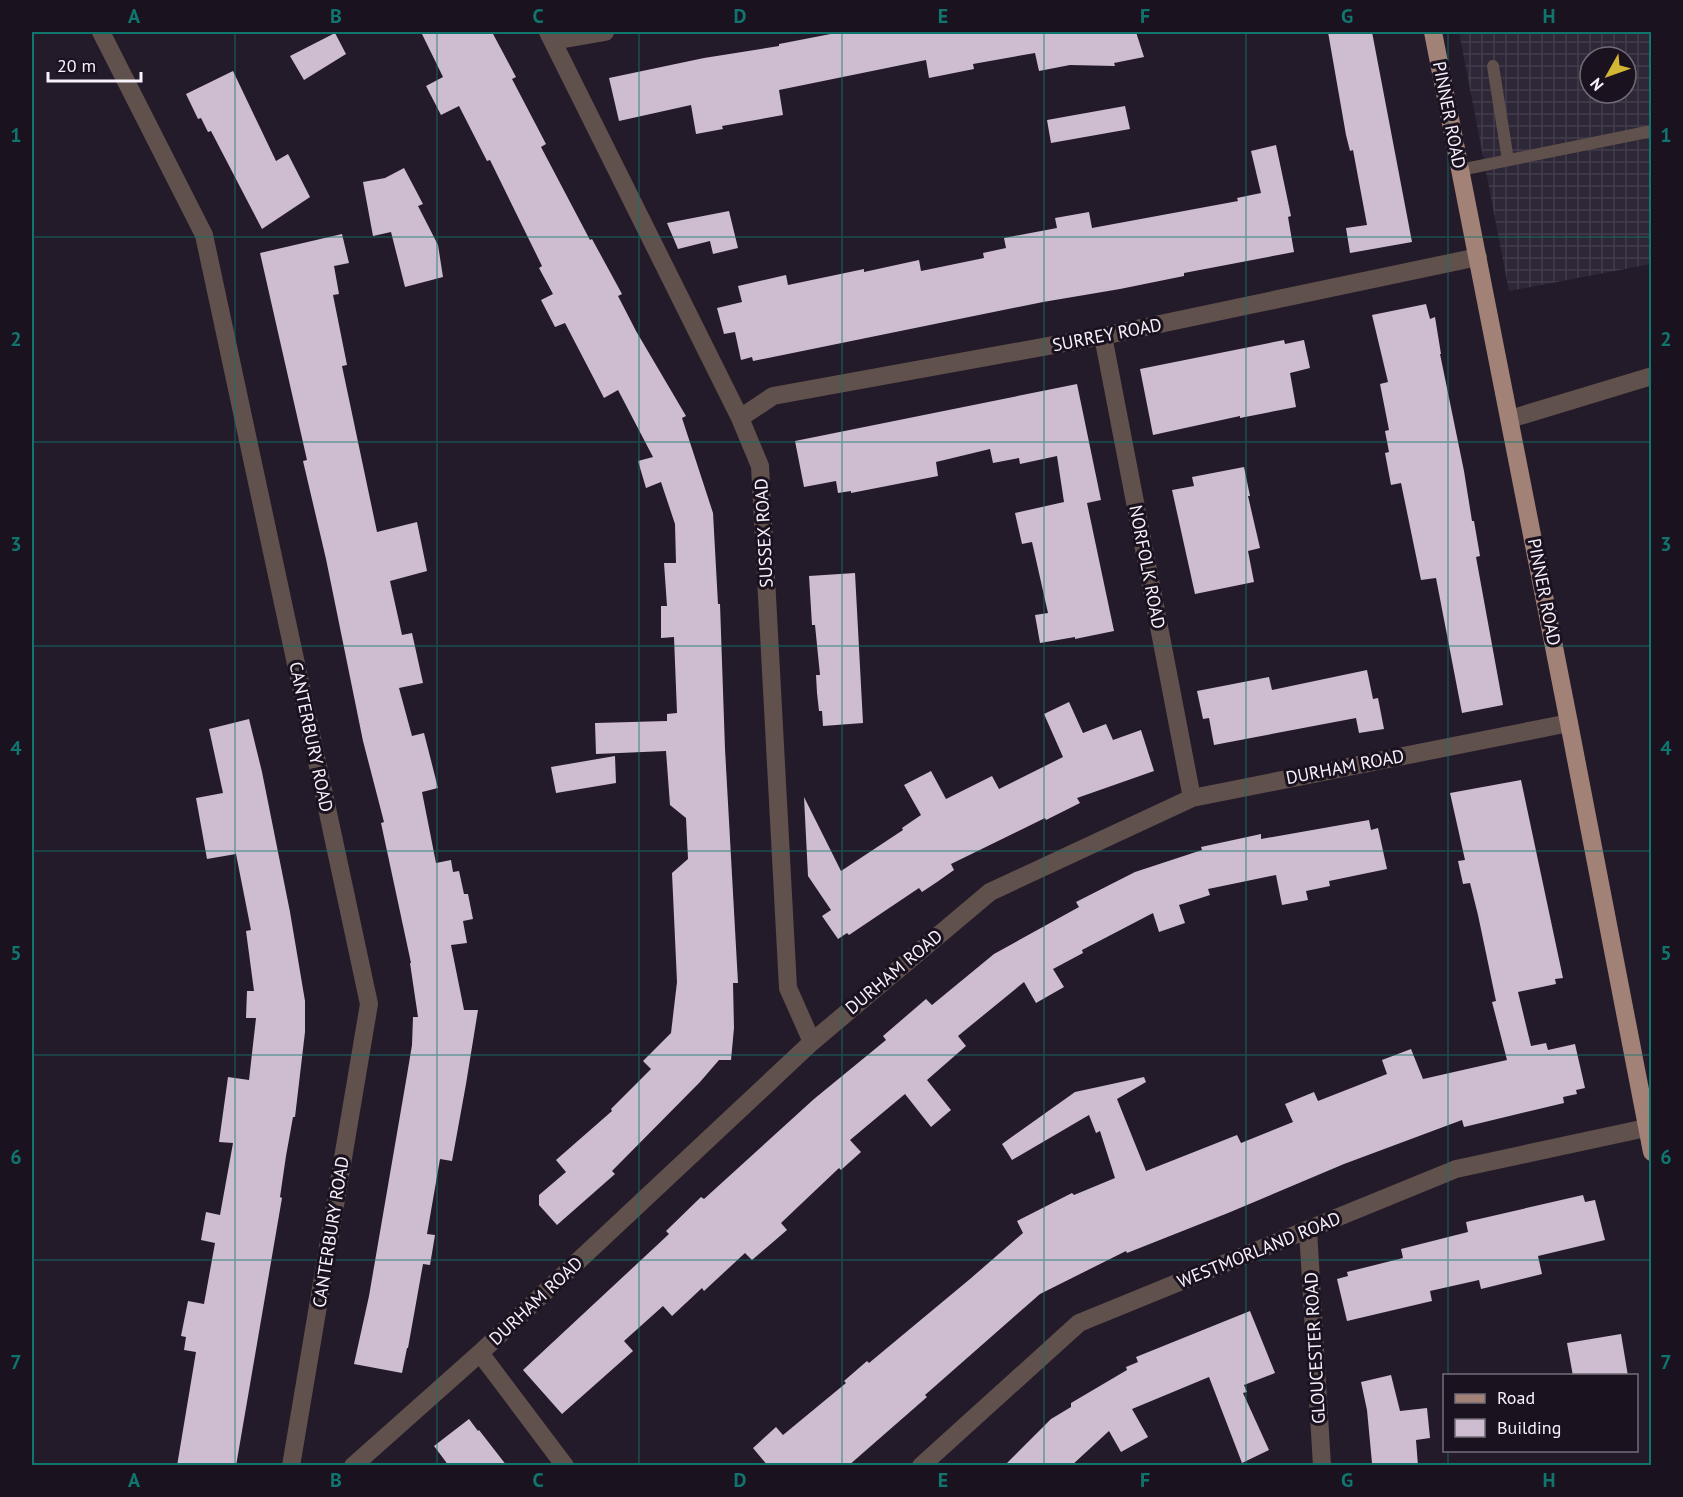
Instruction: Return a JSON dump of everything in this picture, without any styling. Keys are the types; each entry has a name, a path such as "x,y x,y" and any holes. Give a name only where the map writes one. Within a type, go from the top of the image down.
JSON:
{"main road":[{"name":"PINNER ROAD","path":"1433,32 1652,1152"}],"street":[{"name":"CANTERBURY ROAD","path":"101,32 204,235 369,1004 291,1466"},
{"path":"550,36 605,32"},
{"name":"SUSSEX ROAD","path":"550,36 740,418 760,466 788,988 812,1042"},
{"name":"SURREY ROAD","path":"740,418 773,396 1103,336 1478,257"},
{"name":"NORFOLK ROAD","path":"1103,336 1192,798"},
{"path":"1510,419 1652,376"},
{"name":"DURHAM ROAD","path":"353,1466 480,1353 812,1042 990,892 1192,798 1569,723"},
{"name":"WESTMORLAND ROAD","path":"921,1466 1079,1323 1456,1169 1646,1128"},
{"name":"GLOUCESTER ROAD","path":"1308,1230 1322,1466"},
{"path":"480,1353 565,1466"}],"lane":[{"path":"1493,66 1508,160"},
{"path":"1460,170 1652,131"}],"shaded area":[{"path":"1459,32 1651,32 1651,264 1509,291"}],"building":[{"path":"421,32 492,32 516,77 512,79 546,144 541,147 590,240 592,239 622,294 618,296 636,331 686,416 682,418 713,513 718,604 720,604 725,749 738,983 733,983 734,1028 731,1060 719,1060 612,1171 615,1174 557,1225 539,1205 539,1195 566,1172 556,1160 612,1111 611,1109 651,1069 643,1061 671,1033 677,982 672,873 688,859 686,818 670,805 666,751 596,754 595,723 667,721 667,714 677,713 674,637 661,638 661,606 667,606 664,563 676,563 675,524 661,482 646,488 638,461 653,457 618,390 604,398 565,323 555,327 541,300 553,294 539,268 542,266 490,160 487,161 459,106 441,115 426,86 443,77"},
{"path":"841,32 1136,32 1144,57 1114,63 1115,66 1070,65 1039,71 1035,53 973,64 974,69 929,78 926,60 779,90 783,115 722,126 723,129 696,134 691,105 619,121 609,78"},
{"path":"1328,32 1372,32 1412,242 1350,253 1346,228 1367,225 1353,150 1350,151 1346,135"},
{"path":"335,33 346,54 304,80 290,56"},
{"path":"233,71 276,161 288,154 310,197 262,229 211,131 208,132 201,118 198,119 186,94"},
{"path":"1125,106 1130,129 1051,143 1047,120"},
{"path":"1276,145 1291,216 1288,217 1294,252 1184,273 1184,276 1120,289 1043,302 753,361 752,357 741,360 735,332 724,334 717,308 742,302 738,286 786,275 788,285 919,260 921,271 984,258 983,253 1006,248 1004,238 1057,228 1055,218 1089,212 1092,228 1238,201 1237,198 1261,193 1251,151"},
{"path":"404,168 423,204 418,206 438,245 443,277 405,287 391,232 373,236 363,182 385,178"},
{"path":"729,211 738,248 713,254 710,241 678,249 667,223"},
{"path":"342,234 349,263 334,266 339,294 333,295 347,365 342,366 377,532 417,522 427,571 390,581 402,635 412,633 423,683 399,688 412,736 424,733 438,788 422,792 436,863 451,860 453,872 459,871 464,894 468,894 473,919 463,921 467,943 451,945 464,1010 478,1010 452,1161 440,1159 427,1234 435,1235 430,1265 423,1264 402,1373 354,1364 369,1296 407,1075 412,1045 413,1017 418,1017 411,963 381,823 384,822 363,741 326,559 303,461 307,460 260,253"},
{"path":"1426,304 1430,319 1435,317 1440,354 1472,521 1474,521 1480,556 1476,557 1503,705 1462,713 1436,578 1421,580 1401,483 1391,485 1385,453 1389,452 1385,431 1389,430 1380,384 1388,382 1372,315"},
{"path":"1284,340 1285,344 1304,340 1310,368 1290,373 1296,407 1240,418 1240,416 1153,435 1140,369"},
{"path":"1077,384 1101,500 1087,503 1114,631 1040,643 1035,615 1048,613 1032,542 1022,544 1015,513 1064,502 1057,456 1020,464 1019,458 993,463 990,449 936,462 938,476 851,493 851,491 838,493 836,481 804,487 795,441"},
{"path":"1244,467 1260,548 1248,551 1254,582 1195,594 1172,490 1194,486 1192,477"},
{"path":"855,573 863,723 823,726 817,693 816,675 820,675 815,625 812,625 809,576"},
{"path":"1367,670 1373,699 1378,698 1384,729 1359,733 1356,718 1214,745 1209,718 1203,719 1197,691 1269,677 1272,690"},
{"path":"1069,702 1083,733 1106,724 1113,740 1141,730 1154,771 1077,798 1080,803 951,864 954,870 922,892 919,888 849,935 847,933 838,939 822,916 831,910 808,876 804,797 841,871 903,830 902,828 921,815 904,785 931,771 946,799 992,776 999,789 1063,757 1044,714"},
{"path":"249,719 290,912 305,1001 305,1032 295,1117 293,1117 286,1156 280,1197 282,1198 236,1466 177,1466 196,1352 184,1350 186,1337 181,1336 188,1301 204,1304 215,1243 201,1240 206,1212 220,1215 233,1143 219,1142 228,1077 249,1080 256,1018 246,1018 247,991 254,991 246,931 251,930 236,854 207,859 196,798 223,793 209,729"},
{"path":"615,756 616,783 556,793 551,767"},
{"path":"1521,780 1563,978 1555,979 1556,984 1518,992 1531,1046 1546,1043 1548,1050 1575,1044 1585,1088 1576,1090 1577,1094 1563,1097 1564,1103 1464,1127 1462,1120 1344,1164 1127,1253 1126,1251 1040,1294 848,1466 768,1466 753,1448 776,1427 783,1435 846,1383 844,1381 867,1361 869,1363 970,1279 1023,1233 1017,1221 1072,1193 1074,1195 1115,1178 1100,1131 1096,1133 1089,1115 1012,1160 1002,1144 1075,1092 1144,1077 1146,1082 1117,1099 1146,1171 1237,1135 1241,1143 1293,1122 1285,1104 1314,1092 1318,1101 1387,1074 1382,1060 1411,1049 1423,1079 1507,1060 1492,1002 1496,1001 1478,915 1470,883 1463,884 1458,861 1465,860 1450,793"},
{"path":"1369,820 1371,830 1378,828 1387,869 1329,881 1330,886 1306,891 1308,900 1282,905 1276,875 1208,889 1210,895 1179,905 1185,923 1159,932 1153,913 1082,950 1083,953 1053,969 1064,987 1036,1003 1024,982 958,1036 966,1046 927,1080 951,1110 931,1127 905,1094 850,1140 861,1152 841,1170 839,1168 781,1223 787,1230 752,1260 745,1253 704,1291 702,1288 672,1316 663,1306 624,1341 633,1351 562,1414 523,1370 669,1234 666,1231 701,1197 704,1199 814,1099 886,1040 883,1036 926,999 932,1005 994,954 1079,907 1076,902 1135,872 1202,850 1201,847 1261,834 1261,839"},
{"path":"1583,1195 1585,1202 1595,1200 1605,1240 1538,1256 1542,1274 1481,1289 1479,1280 1430,1291 1432,1301 1347,1321 1337,1279 1348,1276 1347,1272 1403,1258 1401,1249 1468,1232 1466,1222"},
{"path":"1250,1311 1275,1373 1244,1385 1247,1392 1243,1393 1269,1450 1242,1463 1209,1377 1132,1409 1148,1437 1121,1452 1109,1431 1071,1466 1004,1466 1051,1419 1071,1407 1071,1403 1127,1370 1126,1367 1138,1362 1136,1357"},
{"path":"1621,1334 1628,1374 1573,1374 1567,1343"},
{"path":"1391,1375 1400,1411 1427,1408 1430,1438 1416,1440 1418,1466 1376,1466 1376,1463 1372,1463 1367,1410 1361,1382"},
{"path":"469,1419 507,1466 449,1466 434,1446"}]}
